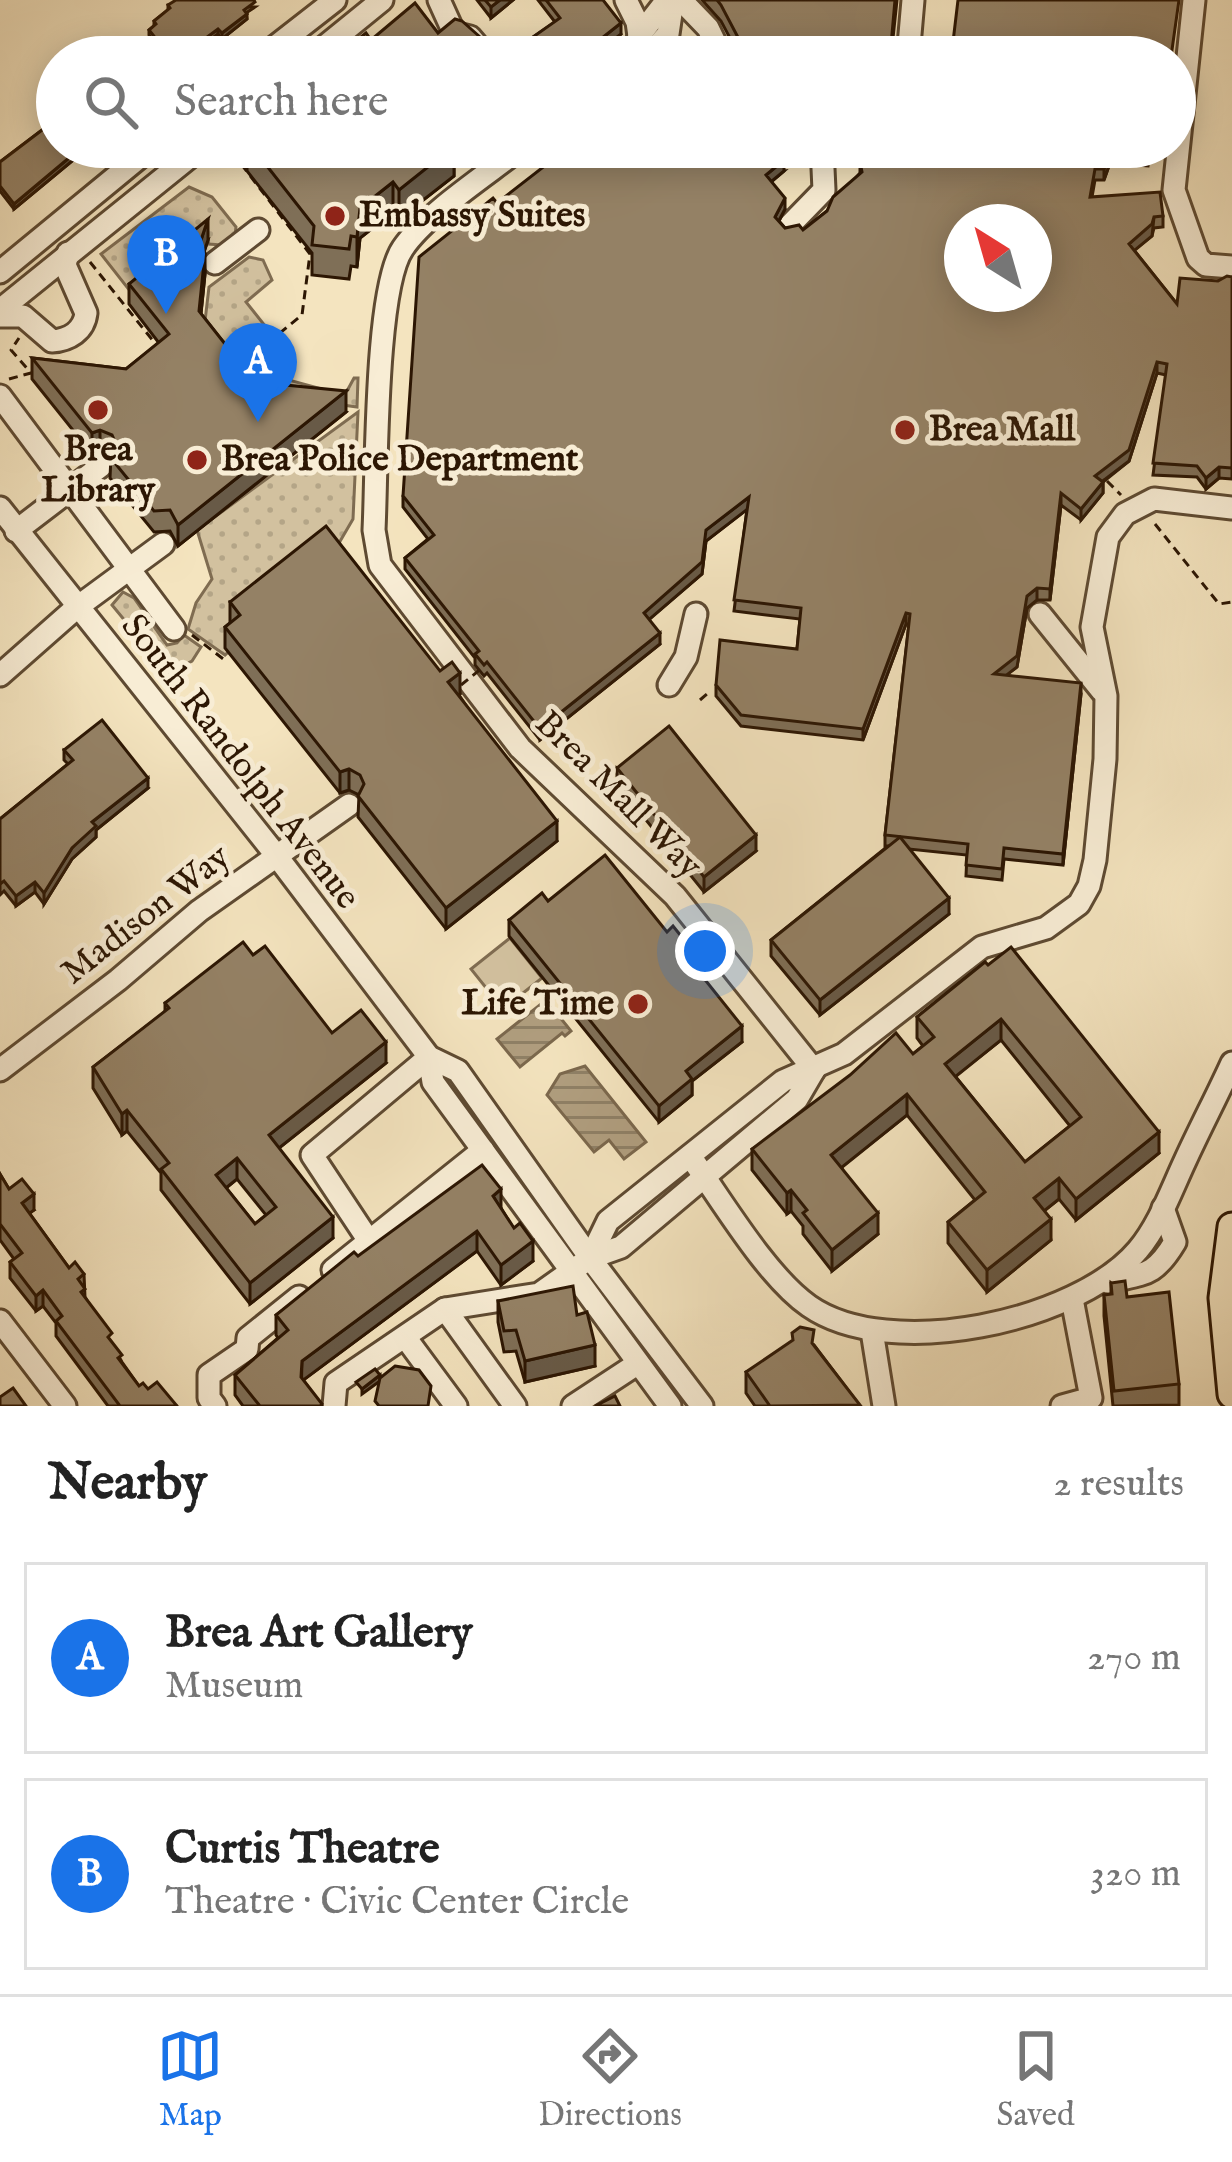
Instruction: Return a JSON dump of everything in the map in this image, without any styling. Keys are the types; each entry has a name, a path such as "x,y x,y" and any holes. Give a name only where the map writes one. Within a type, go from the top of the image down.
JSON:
{"main road":[{"path":"1232,1227 1223,1298 1232,1394"}],"street":[{"path":"289,36 335,0"},
{"path":"338,36 382,0"},
{"path":"439,0 451,36"},
{"path":"626,0 642,36"},
{"path":"653,36 674,0 711,36"},
{"path":"910,36 914,0"},
{"path":"1190,36 1194,0"},
{"path":"0,272 126,168"},
{"path":"0,313 73,262 178,168"},
{"name":"Brea Mall Way","path":"496,168 410,239 392,268 385,316 374,530 380,565 520,748 675,896 814,1070"},
{"path":"790,225 824,190 823,168"},
{"path":"1176,168 1174,190 1198,258 1206,265 1232,267"},
{"path":"215,263 258,230"},
{"path":"0,313 23,316 52,341 69,338 86,314 64,265 73,262"},
{"path":"0,396 174,628"},
{"path":"16,531 101,466"},
{"path":"581,1265 608,1221 783,1081 844,1054 982,947 1058,922 1078,904 1089,886 1095,860 1106,759 1106,696 1092,627 1102,553 1116,524 1154,499 1232,508"},
{"name":"South Randolph Avenue","path":"0,508 429,1058 433,1082 482,1150 702,1406"},
{"path":"0,675 76,608 163,544"},
{"path":"669,686 686,657 697,614"},
{"path":"1040,614 1106,696"},
{"name":"Madison Way","path":"0,1070 345,800"},
{"path":"369,1241 312,1155 429,1058"},
{"name":"South Randolph Avenue","path":"429,1058 458,1071 581,1265 637,1364 670,1406"},
{"path":"690,1156 764,1258 805,1304 838,1322 872,1331 935,1333 1072,1299 1102,1283 1138,1277 1160,1267 1175,1242 1163,1208 1232,1063"},
{"path":"334,1406 336,1383 445,1309 539,1294 581,1265 622,1247 797,1099 814,1070"},
{"path":"215,1406 209,1398 209,1375 247,1348 248,1338 482,1150"},
{"path":"1062,1406 1091,1399 1072,1299"},
{"path":"445,1309 515,1406"},
{"path":"0,1321 65,1406"},
{"path":"872,1331 884,1406"},
{"path":"405,1337 456,1406"},
{"path":"573,1406 637,1364"},
{"path":"606,1386 621,1406"}],"path":[{"path":"231,373 302,315 310,254 244,168"},
{"path":"73,262 91,261 167,357"},
{"path":"1,383 16,374 31,373 11,350 22,334"},
{"path":"1106,479 1123,497"},
{"path":"1150,518 1219,604 1232,602"},
{"path":"174,628 181,628 226,661"},
{"path":"457,688 483,667"},
{"path":"700,700 708,693"}],"shaded area":[{"path":"189,187 212,197 236,227 235,235 221,245 209,244 206,233 130,291 101,254"},
{"path":"249,257 263,260 272,280 246,302 266,327 266,341 230,371 203,338 209,287"},
{"path":"269,346 278,357 276,368 292,381 340,394 358,378 357,407 249,392 235,374"},
{"path":"358,412 353,519 332,555 225,655 188,629 196,603 212,579 197,530"},
{"path":"123,592 134,598 167,645 184,635 201,647 192,661 168,673 112,605"},
{"path":"510,938 542,978 503,1009 471,969"},
{"path":"546,1000 571,1031 520,1067 497,1039"},
{"path":"585,1066 646,1142 624,1159 609,1140 594,1152 547,1095 560,1074"}],"building":[{"path":"176,0 255,2 222,33 218,29 208,36 154,36 149,30"},
{"path":"546,0 603,0 621,23 605,36 534,36 560,18"},
{"path":"717,0 895,0 892,36 737,36"},
{"path":"958,0 1179,0 1174,36 954,36"},
{"path":"415,3 438,33 455,19 479,36 376,36"},
{"path":"36,135 36,168 57,168 14,204 0,186 0,162"},
{"path":"268,168 427,168 399,190 393,182 360,208 357,237 351,236 349,249 312,245 314,226"},
{"name":"Brea Mall","path":"542,168 774,168 766,175 785,198 775,217 785,228 799,225 803,230 827,211 833,197 861,168 1104,168 1095,169 1090,197 1160,192 1163,216 1154,217 1129,244 1177,304 1180,278 1218,281 1232,277 1232,468 1219,467 1206,478 1197,466 1153,463 1167,364 1157,362 1129,450 1095,476 1103,482 1081,509 1061,493 1050,589 1037,588 1027,596 1017,656 994,674 1081,683 1063,854 1004,848 1002,869 966,865 968,844 885,835 910,614 906,613 863,729 741,715 716,685 720,640 797,649 801,608 734,600 749,497 706,530 702,562 644,613 660,633 540,729 487,662 484,665 475,654 479,651 405,558 434,535 403,496 419,257 493,198 497,203"},
{"path":"208,219 200,243 205,253 199,311 255,382 346,391 178,525 170,510 154,511 110,457 116,444 112,435 100,430 92,433 32,358 126,369 169,334 129,284"},
{"path":"326,526 440,671 452,662 460,673 448,682 557,821 446,908 358,796 364,784 360,775 349,769 340,772 225,627 240,615 230,602"},
{"path":"102,720 148,778 92,822 96,826 72,848 44,893 35,882 16,896 4,881 0,884 0,819 73,760 64,750"},
{"path":"669,726 756,835 704,877 617,768"},
{"path":"900,837 949,898 820,1000 771,940"},
{"name":"Life Time","path":"605,855 667,932 673,926 689,945 682,951 742,1026 686,1071 692,1079 659,1106 509,920 542,893 548,901"},
{"path":"243,942 253,955 265,946 332,1033 361,1010 386,1042 269,1135 333,1217 250,1283 161,1169 169,1163 127,1110 122,1114 93,1067 169,1008 165,1003","holes":["237,1158 276,1207 255,1224 216,1175"]},
{"path":"1011,947 1159,1132 1076,1199 1059,1178 1034,1198 1051,1219 987,1270 948,1222 985,1192 907,1094 831,1155 878,1213 832,1250 803,1213 807,1210 752,1149 850,1075 896,1033 913,1054 934,1037 917,1017 985,962 988,965","holes":["1001,1019 1081,1117 1025,1162 945,1064"]},
{"path":"482,1165 501,1189 493,1196 514,1228 520,1223 533,1241 501,1265 477,1231 302,1361 301,1377 320,1406 260,1406 235,1375 288,1330 276,1315 354,1252 358,1256"},
{"path":"0,1174 9,1189 22,1179 34,1194 22,1203 69,1268 75,1262 84,1274 78,1279 85,1289 81,1292 112,1333 108,1337 122,1355 118,1358 139,1386 143,1383 148,1389 157,1382 177,1406 120,1406 56,1321 62,1316 43,1290 36,1296 10,1262 22,1253 0,1224"},
{"path":"1125,1281 1127,1297 1169,1292 1179,1384 1114,1391 1104,1295 1112,1294 1111,1283"},
{"path":"573,1286 577,1315 587,1312 595,1345 525,1361 516,1330 504,1331 498,1301"},
{"path":"800,1327 814,1330 812,1343 860,1405 770,1406 746,1372 793,1340 792,1333"},
{"path":"395,1366 419,1370 431,1386 428,1406 379,1406 375,1401 380,1378"},
{"path":"375,1369 380,1375 362,1389 356,1382"},
{"path":"13,1388 26,1406 0,1406 0,1397"},
{"path":"615,1396 620,1406 595,1406"}],"place":[{"name":"Embassy Suites","path":"335,216"},
{"name":"Curtis Theatre","path":"166,314"},
{"name":"Brea Library","path":"98,410"},
{"name":"Brea Art Gallery","path":"258,422"},
{"name":"Brea Mall","path":"905,430"},
{"name":"Brea Police Department","path":"197,460"},
{"name":"Life Time","path":"638,1004"}]}
